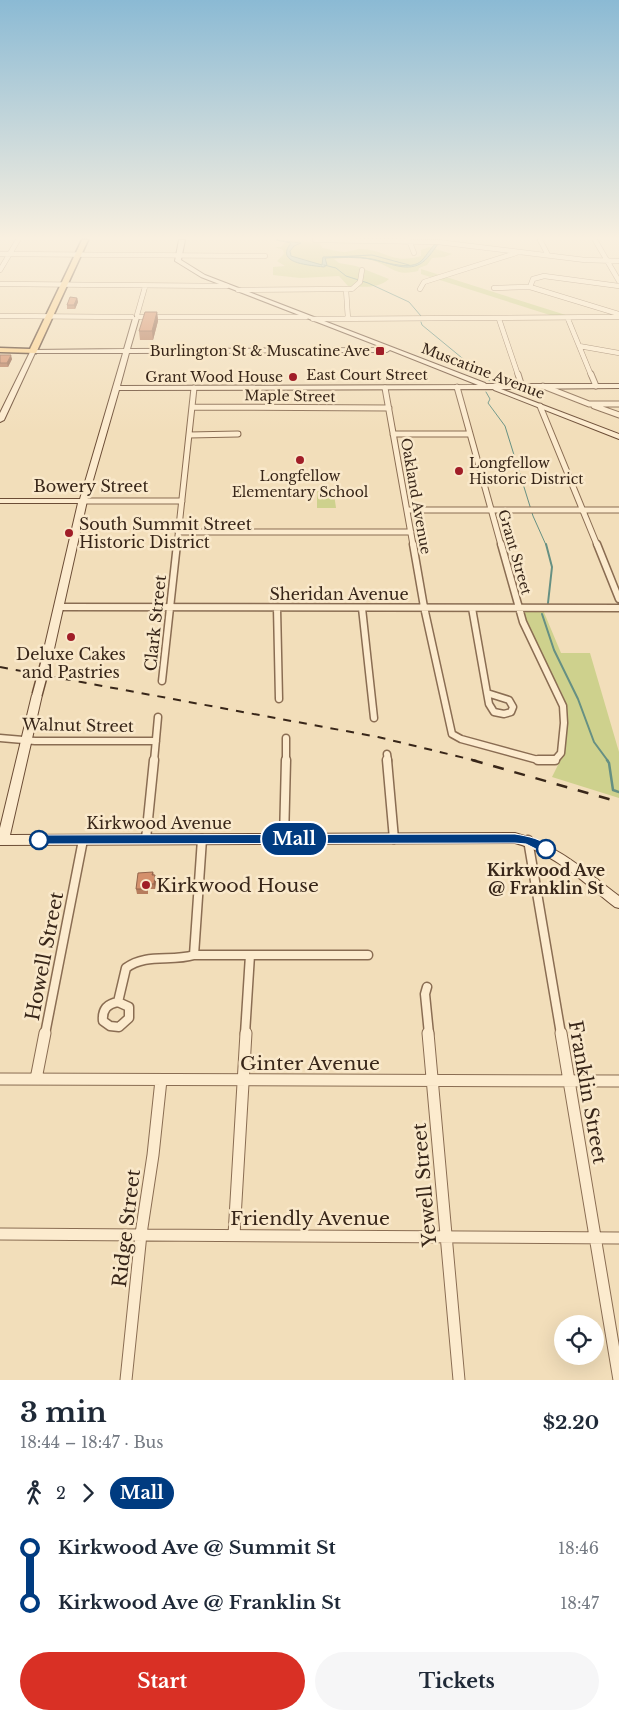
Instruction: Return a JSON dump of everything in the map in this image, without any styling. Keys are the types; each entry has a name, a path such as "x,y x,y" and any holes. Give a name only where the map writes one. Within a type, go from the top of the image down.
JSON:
{"main road":[{"path":"0,350 33,351 55,304"}],"street":[{"path":"1,840 47,658 83,501 139,304"},
{"name":"Muscatine Avenue","path":"275,304 619,437"},
{"path":"347,304 348,319"},
{"path":"582,304 619,316"},
{"path":"0,316 348,319 568,319 619,316"},
{"path":"500,319 522,386"},
{"path":"568,319 596,386"},
{"path":"579,346 619,353"},
{"path":"0,420 33,351 394,350"},
{"path":"544,386 619,415"},
{"name":"East Court Street","path":"116,388 619,386"},
{"name":"Grant Street","path":"424,608 452,734 461,739 538,760 555,760 561,753 564,723 563,706 523,622 457,387"},
{"name":"Clark Street","path":"162,681 194,388"},
{"name":"Oakland Avenue","path":"385,388 424,608"},
{"path":"589,404 619,404"},
{"path":"540,406 619,599"},
{"name":"Maple Street","path":"192,408 389,408"},
{"path":"189,435 238,434"},
{"path":"394,434 470,434"},
{"name":"Bowery Street","path":"0,500 182,501"},
{"path":"407,510 619,510"},
{"path":"178,532 411,532"},
{"name":"Sheridan Avenue","path":"58,607 619,608"},
{"path":"278,608 279,699"},
{"path":"362,608 374,718"},
{"path":"472,608 487,693"},
{"path":"146,839 158,717"},
{"name":"Walnut Street","path":"0,738 156,740"},
{"path":"284,839 286,738"},
{"path":"387,754 394,839"},
{"name":"Kirkwood Avenue","path":"1,840 515,838 528,840"},
{"path":"194,955 202,839"},
{"name":"Howell Street","path":"36,1079 83,840"},
{"path":"528,840 559,858 619,903"},
{"name":"Franklin Street","path":"528,840 619,1380"},
{"path":"118,1002 125,972 133,961 181,959 194,955 368,955"},
{"path":"234,1235 250,955"},
{"name":"Yewell Street","path":"427,987 425,994 459,1380"},
{"name":"Ginter Avenue","path":"0,1079 619,1081"},
{"name":"Ridge Street","path":"126,1380 141,1234 153,1155 161,1080"},
{"name":"Friendly Avenue","path":"0,1234 619,1238"}],"green space":[{"path":"517,304 532,304 569,316 553,316"},
{"path":"317,491 334,494 336,508 317,508"},
{"path":"524,610 543,610 561,653 590,653 619,752 619,798 552,777 564,753 567,718 565,701 546,666 526,621"}],"building":[{"path":"145,312 157,312 152,331 139,331"},
{"path":"0,355 11,355 7,363 0,363"},
{"path":"153,872 152,875 155,875 154,884 147,884 147,889 136,889 138,873"}],"waterway":[{"path":"411,304 421,316"},
{"path":"421,322 422,325 490,381"},
{"path":"486,392 490,399 488,403 505,426 533,516 546,545"},
{"path":"546,544 552,567 548,603"},
{"path":"542,614 554,650 578,699 594,742 608,761"},
{"path":"607,760 613,790 619,792"}],"railway":[{"path":"0,667 378,737 477,761"},
{"path":"472,760 619,802"}],"bus line":[{"name":"Mall","path":"39,840 515,838 528,840 546,849"}],"place":[{"name":"Burlington St & Muscatine Ave","path":"380,351"},
{"name":"Grant Wood House","path":"293,377"},
{"name":"Longfellow Elementary School","path":"300,460"},
{"name":"Longfellow Historic District","path":"459,471"},
{"name":"South Summit Street Historic District","path":"69,533"},
{"name":"Deluxe Cakes and Pastries","path":"71,637"},
{"name":"Kirkwood Ave @ Franklin St","path":"546,849"},
{"name":"Kirkwood House","path":"146,885"}]}
